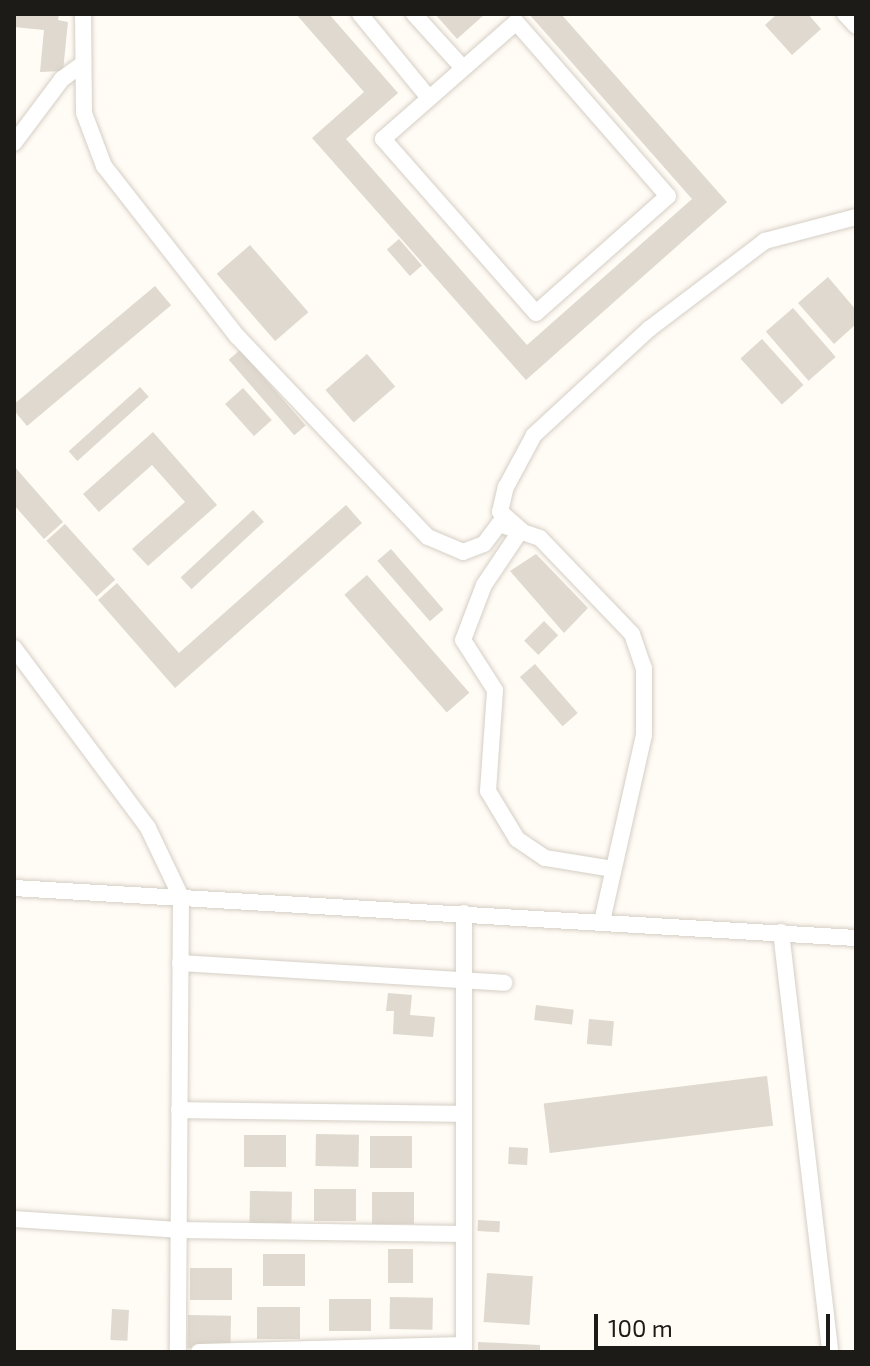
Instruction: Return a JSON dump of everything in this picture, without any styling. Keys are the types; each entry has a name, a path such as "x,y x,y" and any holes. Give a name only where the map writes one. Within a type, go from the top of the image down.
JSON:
{"street":[{"path":"83,14 84,113 104,166 237,336 386,497 428,537 463,552 484,544 499,524 540,538 632,634 644,668 644,735 602,921"},
{"path":"360,14 429,98"},
{"path":"414,14 463,68"},
{"path":"845,14 856,26"},
{"path":"516,22 668,196 536,313 383,139 429,98 516,22"},
{"path":"14,143 62,79 83,64"},
{"path":"521,530 500,512 506,487 534,435 649,329 765,241 856,217"},
{"path":"521,530 469,614 463,640 495,690 488,791 517,839 545,858 613,869"},
{"path":"14,648 72,719 148,828 181,897 178,1352"},
{"path":"14,888 856,938"},
{"path":"199,1352 464,1349 464,913"},
{"path":"781,932 830,1352"},
{"path":"180,963 504,983"},
{"path":"179,1110 463,1114"},
{"path":"14,1219 178,1230 463,1234"}],"building":[{"path":"14,14 59,14 58,20 68,22 63,71 40,72 44,30 14,27"},
{"path":"296,14 329,14 398,93 346,139 527,345 692,199 529,14 561,14 727,202 526,380 312,138 364,92"},
{"path":"435,14 485,14 457,39"},
{"path":"777,14 808,14 821,29 792,55 765,25"},
{"path":"399,239 422,265 410,276 387,249"},
{"path":"250,245 308,312 275,341 217,274"},
{"path":"828,277 856,310 856,324 834,344 798,303"},
{"path":"155,286 171,305 27,426 14,410 14,404"},
{"path":"793,308 836,357 808,381 766,332"},
{"path":"762,339 803,385 782,404 740,358"},
{"path":"240,350 306,425 294,435 229,360"},
{"path":"367,354 395,386 354,423 325,390"},
{"path":"140,387 149,397 77,461 69,451"},
{"path":"243,388 272,420 254,436 225,404"},
{"path":"153,432 217,505 148,566 132,549 185,502 152,465 99,512 83,494"},
{"path":"14,466 63,522 44,539 14,505"},
{"path":"346,505 362,523 175,688 98,600 117,583 179,653"},
{"path":"253,510 264,522 192,589 181,578"},
{"path":"65,524 115,580 97,596 46,541"},
{"path":"391,549 443,609 430,621 377,561"},
{"path":"536,554 588,608 564,633 510,571"},
{"path":"367,575 469,693 447,712 344,595"},
{"path":"544,621 558,635 538,655 524,641"},
{"path":"535,664 578,713 563,726 520,677"},
{"path":"388,993 412,995 410,1015 435,1017 433,1037 393,1034 394,1011 386,1011"},
{"path":"536,1005 574,1010 572,1025 534,1020"},
{"path":"589,1019 614,1021 612,1046 587,1044"},
{"path":"767,1076 773,1126 550,1153 544,1103"},
{"path":"316,1134 359,1135 358,1167 315,1166"},
{"path":"244,1135 286,1135 286,1167 244,1167"},
{"path":"370,1136 412,1136 412,1168 370,1168"},
{"path":"509,1147 528,1148 527,1165 508,1164"},
{"path":"314,1189 356,1189 356,1221 314,1221"},
{"path":"250,1191 292,1192 291,1224 249,1223"},
{"path":"372,1192 414,1192 414,1224 372,1224"},
{"path":"478,1220 500,1221 499,1232 477,1231"},
{"path":"388,1249 413,1249 413,1283 388,1283"},
{"path":"263,1254 305,1254 305,1286 263,1286"},
{"path":"190,1268 232,1268 232,1300 190,1300"},
{"path":"487,1273 533,1276 529,1325 484,1322"},
{"path":"390,1297 433,1298 432,1330 389,1329"},
{"path":"329,1299 371,1299 371,1331 329,1331"},
{"path":"257,1307 300,1307 300,1339 257,1339"},
{"path":"112,1309 129,1310 127,1341 110,1340"},
{"path":"188,1315 231,1316 230,1349 187,1348"},
{"path":"478,1342 540,1345 540,1352 478,1352"}]}
